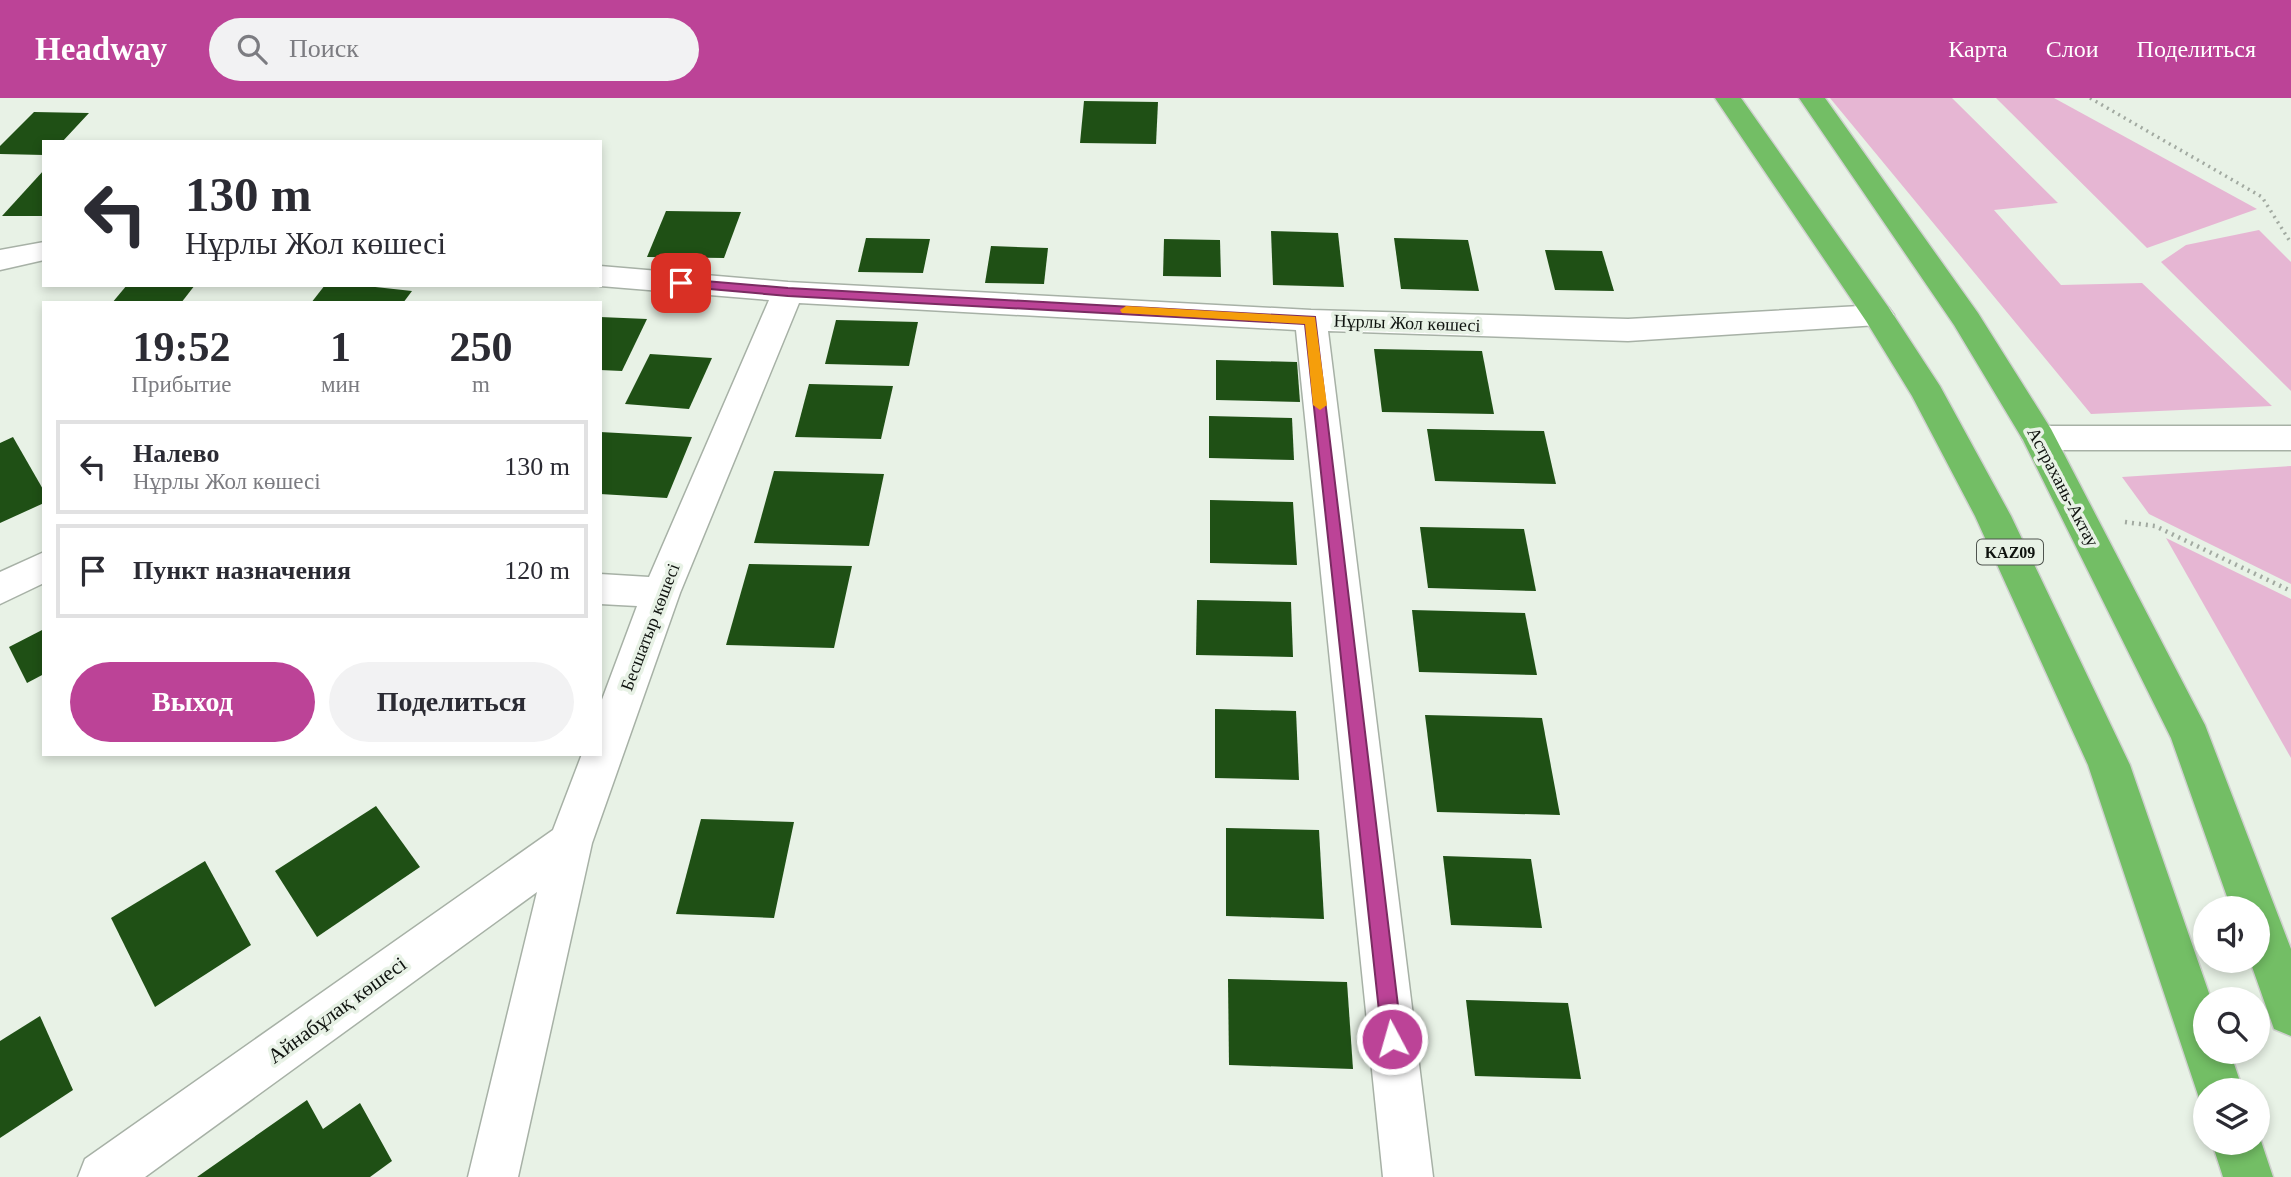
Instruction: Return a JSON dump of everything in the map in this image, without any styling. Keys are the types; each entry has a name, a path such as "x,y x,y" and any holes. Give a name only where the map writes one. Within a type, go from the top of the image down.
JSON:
{"highway":[{"name":"KAZ09","path":"1728,98 1878,315 1928,394 1993,516 2109,765 2193,1012"},
{"name":"Астрахань-Актау","path":"1812,98 1967,320 2039,438 2191,737 2249,896"},
{"path":"2270,954 2291,1013"},
{"path":"2241,1155 2248,1177"}],"street":[{"path":"0,260 42,251"},
{"name":"Нұрлы Жол көшесі","path":"602,276 788,292 1311,320 1628,330 1878,315"},
{"name":"Бесшатыр көшесі","path":"602,755 661,593 788,292"},
{"path":"1311,320 1408,1177"},
{"path":"2039,438 2291,438"},
{"path":"0,589 42,567"},
{"path":"602,589 661,593"},
{"name":"Бесшатыр көшесі","path":"493,1177 570,843 602,756"},
{"name":"Айнабұлақ көшесі","path":"103,1177 570,843"}],"path":[{"path":"2090,98 2262,197 2291,243"},
{"path":"2080,517 2155,526 2291,591"}],"shaded area":[{"path":"1830,98 1952,98 2058,203 1994,210 2061,285 2142,283 2272,406 2091,414"},
{"path":"1996,98 2054,98 2257,209 2147,248"},
{"path":"2259,230 2291,262 2291,391 2161,262 2186,245"},
{"path":"2291,466 2291,584 2149,514 2122,477"},
{"path":"2166,538 2291,599 2291,758"}],"building":[{"path":"1084,101 1158,102 1156,144 1080,143"},
{"path":"34,112 89,113 64,140 42,140 42,155 0,154 0,146"},
{"path":"42,172 42,216 2,216"},
{"path":"666,211 741,212 724,258 647,257"},
{"path":"1271,231 1338,233 1344,287 1273,285"},
{"path":"866,238 930,239 923,273 858,272"},
{"path":"1394,238 1468,240 1479,291 1401,289"},
{"path":"1164,239 1220,240 1221,277 1163,276"},
{"path":"991,246 1048,248 1044,284 985,283"},
{"path":"1545,250 1602,251 1614,291 1555,290"},
{"path":"125,287 193,287 183,301 114,301"},
{"path":"323,287 375,287 412,291 404,301 313,301"},
{"path":"602,317 647,319 622,371 602,370"},
{"path":"836,320 918,322 909,366 825,364"},
{"path":"1374,349 1482,351 1494,414 1382,412"},
{"path":"650,354 712,358 689,409 625,404"},
{"path":"1216,360 1297,362 1300,402 1216,400"},
{"path":"809,384 893,386 881,439 795,437"},
{"path":"1209,416 1292,418 1294,460 1209,458"},
{"path":"1427,429 1544,431 1556,484 1435,481"},
{"path":"602,432 692,437 667,498 602,494"},
{"path":"13,437 42,488 42,504 0,523 0,443"},
{"path":"774,471 884,474 869,546 754,543"},
{"path":"1210,500 1293,502 1297,565 1210,563"},
{"path":"1420,527 1524,529 1536,591 1428,588"},
{"path":"749,564 852,566 834,648 726,645"},
{"path":"1197,600 1291,602 1293,657 1196,655"},
{"path":"1412,610 1525,613 1537,675 1419,672"},
{"path":"42,630 42,675 27,683 9,647"},
{"path":"1215,709 1296,711 1299,780 1215,778"},
{"path":"1425,715 1542,718 1560,815 1437,812"},
{"path":"376,806 420,867 317,937 275,871"},
{"path":"701,819 794,822 774,918 676,914"},
{"path":"1226,828 1319,830 1324,919 1226,916"},
{"path":"1443,856 1531,859 1542,928 1451,925"},
{"path":"205,861 251,945 155,1007 111,918"},
{"path":"1228,979 1347,982 1353,1069 1229,1065"},
{"path":"1466,1000 1568,1003 1581,1079 1475,1076"},
{"path":"40,1016 73,1090 0,1138 0,1041"},
{"path":"307,1100 323,1129 360,1103 392,1161 370,1177 197,1177"}],"slow traffic":[{"path":"1126,310 1311,320 1320,405"}],"route":[{"path":"681,283 788,292 1311,320 1392,1039"}]}
